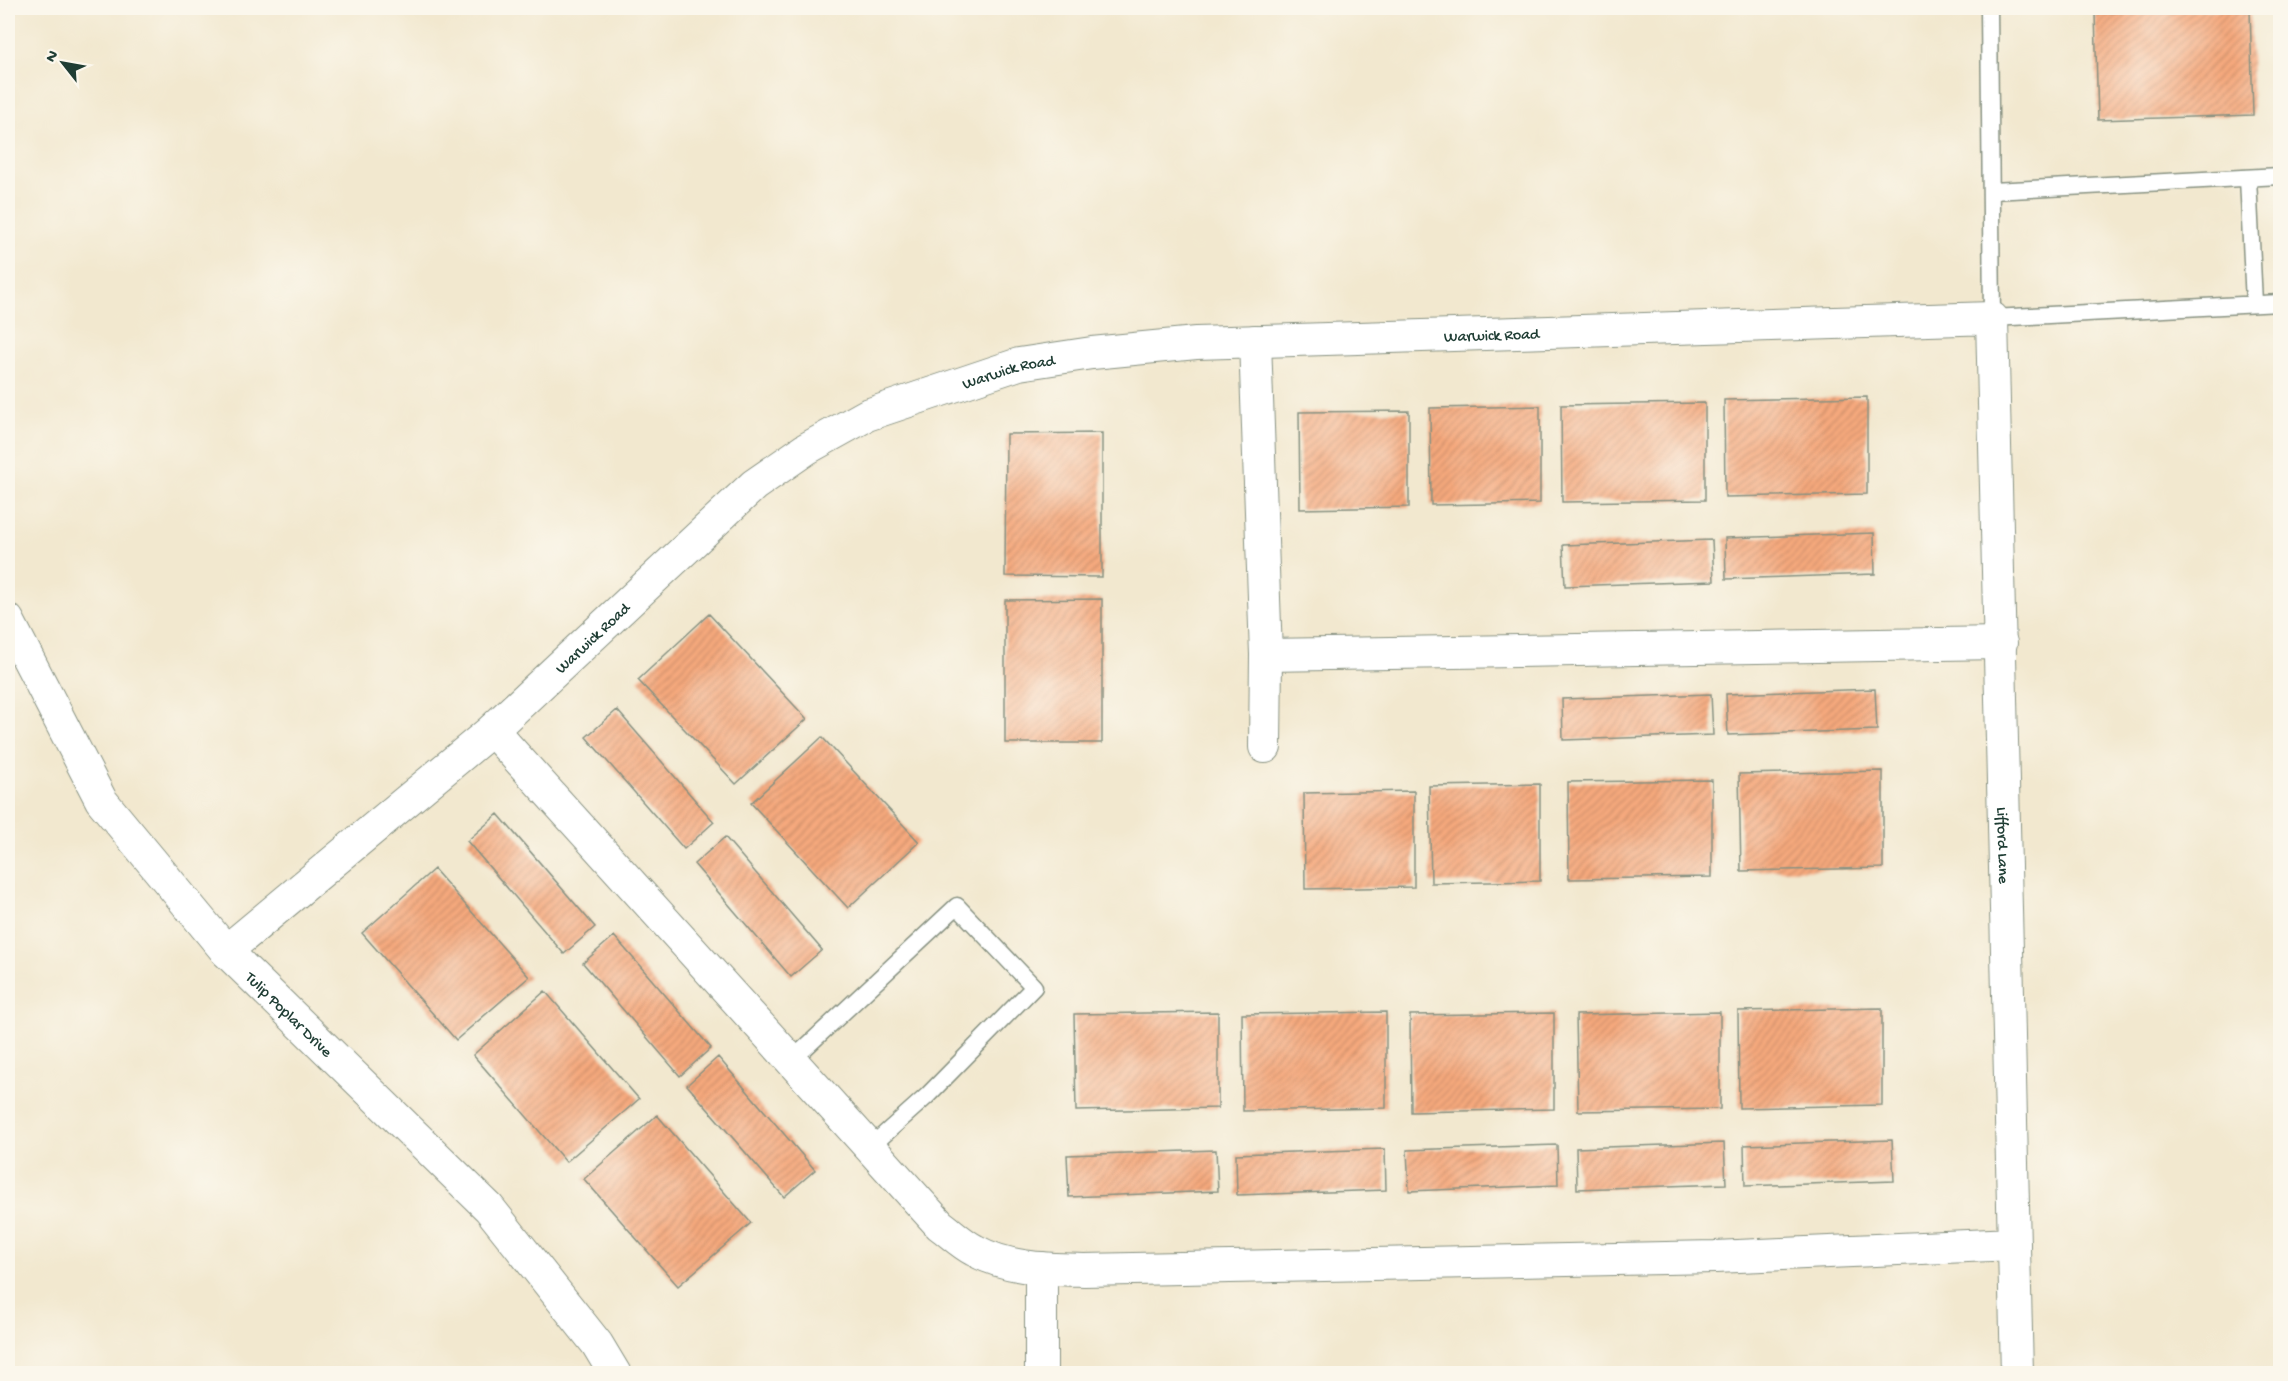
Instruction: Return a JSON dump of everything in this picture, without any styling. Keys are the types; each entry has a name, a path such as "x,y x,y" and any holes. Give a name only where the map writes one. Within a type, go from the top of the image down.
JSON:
{"street":[{"name":"Warwick Road","path":"226,951 492,730 754,485 806,449 867,415 1019,364 1103,352 1196,343 1992,318"},
{"name":"Lifford Lane","path":"1992,318 2017,1374"},
{"path":"1255,341 1266,656 1264,747"},
{"name":"Tulip Poplar Drive","path":"8,620 101,800 226,951 489,1208 597,1344 615,1374"},
{"path":"1266,656 2001,643"},
{"path":"492,730 940,1225 974,1250 1008,1264 1084,1270 1715,1257 2014,1244"},
{"path":"1041,1268 1041,1374"}],"lane":[{"path":"1989,8 1992,318 2280,303"},
{"path":"1992,190 2280,176"},
{"path":"2248,178 2254,303"},
{"path":"791,1061 957,906 1034,987 927,1096 869,1148"}],"building":[{"path":"2250,9 2253,115 2098,120 2095,13"},
{"path":"1867,397 1867,494 1725,497 1724,400"},
{"path":"1705,403 1705,500 1562,502 1561,405"},
{"path":"1540,406 1540,503 1431,505 1430,408"},
{"path":"1409,411 1409,507 1300,509 1299,412"},
{"path":"1102,433 1102,577 1005,576 1006,434"},
{"path":"1874,533 1875,574 1726,579 1725,538"},
{"path":"1712,540 1714,581 1565,586 1563,545"},
{"path":"1102,599 1102,743 1005,743 1005,600"},
{"path":"709,614 807,719 736,784 638,680"},
{"path":"1875,689 1877,730 1728,735 1726,694"},
{"path":"1711,694 1713,735 1563,740 1562,699"},
{"path":"617,710 714,822 684,849 586,737"},
{"path":"822,737 919,842 848,908 751,803"},
{"path":"1883,771 1883,868 1741,871 1739,774"},
{"path":"1712,780 1712,877 1569,879 1568,782"},
{"path":"1540,784 1540,881 1431,883 1429,786"},
{"path":"1414,791 1414,887 1305,889 1304,793"},
{"path":"498,814 595,927 564,954 467,841"},
{"path":"725,837 822,950 791,977 694,864"},
{"path":"434,869 529,977 456,1040 362,933"},
{"path":"614,936 711,1048 680,1076 583,963"},
{"path":"545,991 639,1099 566,1162 473,1055"},
{"path":"1882,1008 1882,1105 1739,1108 1738,1011"},
{"path":"1218,1012 1218,1108 1076,1111 1074,1014"},
{"path":"1386,1012 1386,1108 1243,1111 1242,1014"},
{"path":"1720,1012 1720,1109 1578,1111 1576,1015"},
{"path":"1554,1013 1554,1109 1411,1112 1410,1015"},
{"path":"718,1057 815,1170 784,1197 687,1085"},
{"path":"657,1115 751,1223 678,1286 584,1179"},
{"path":"1892,1140 1894,1181 1745,1186 1744,1145"},
{"path":"1724,1143 1726,1184 1577,1189 1576,1148"},
{"path":"1557,1145 1558,1185 1409,1191 1407,1150"},
{"path":"1385,1149 1386,1190 1237,1195 1236,1154"},
{"path":"1216,1150 1218,1191 1069,1197 1067,1155"}]}
